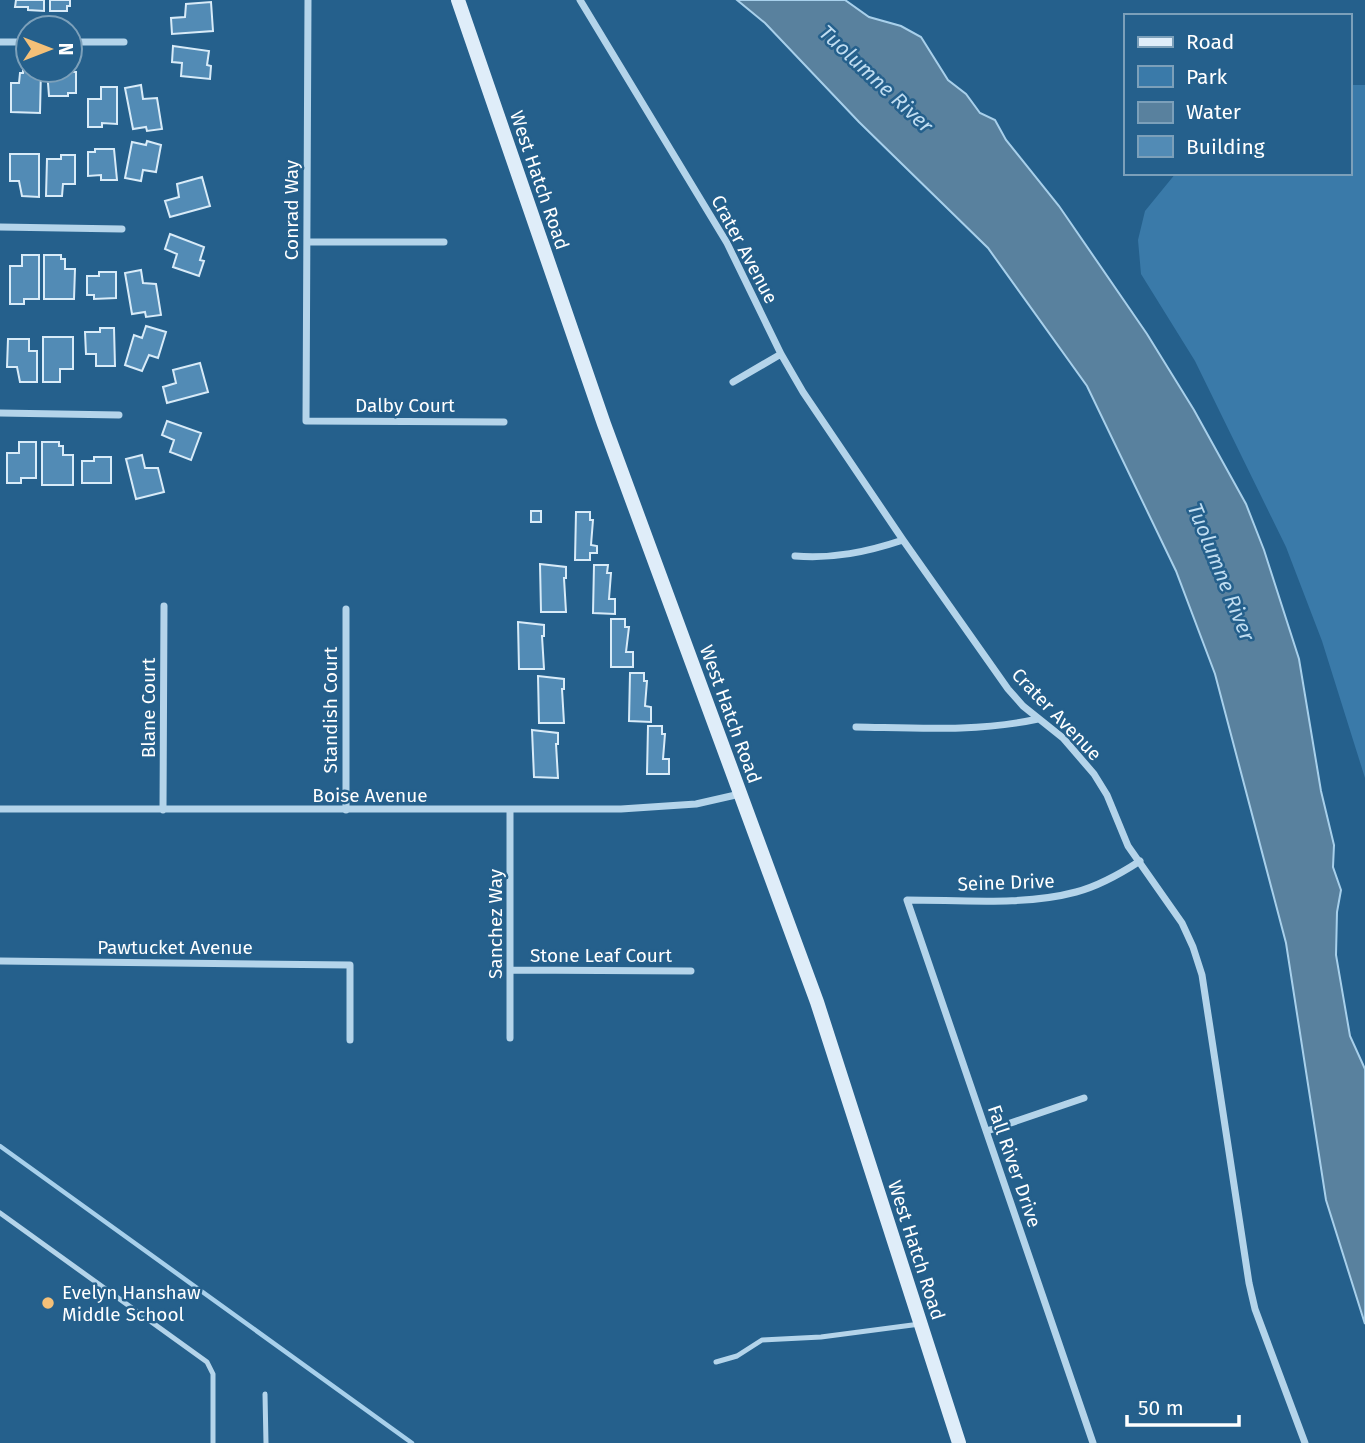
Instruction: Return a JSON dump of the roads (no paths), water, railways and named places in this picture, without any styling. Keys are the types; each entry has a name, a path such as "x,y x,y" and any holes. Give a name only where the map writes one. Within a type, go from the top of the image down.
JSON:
{"main road":[{"name":"West Hatch Road","path":"458,0 600,411 817,1002 960,1443"}],"street":[{"name":"Conrad Way","path":"306,421 308,0"},
{"name":"Crater Avenue","path":"580,0 727,243 803,393 1007,688 1038,719 1063,738 1094,774 1107,795 1128,846 1182,923 1202,975 1255,1309 1305,1443"},
{"path":"84,42 124,42"},
{"path":"0,227 122,229"},
{"path":"307,242 444,242"},
{"path":"733,382 781,354"},
{"path":"0,413 119,415"},
{"name":"Dalby Court","path":"306,421 503,422"},
{"path":"795,556 816,558 850,555 903,540"},
{"name":"Blane Court","path":"163,810 164,607"},
{"name":"Standish Court","path":"346,609 346,810"},
{"path":"856,727 978,729 1038,719"},
{"name":"Boise Avenue","path":"0,809 510,810 660,807 696,804 740,794"},
{"name":"Sanchez Way","path":"510,810 510,1038"},
{"name":"Seine Drive","path":"907,900 1047,898 1093,887 1140,861"},
{"name":"Fall River Drive","path":"907,900 1093,1443"},
{"name":"Pawtucket Avenue","path":"0,961 350,965 350,1040"},
{"name":"Stone Leaf Court","path":"510,970 691,971"},
{"path":"987,1131 1084,1098"}],"lane":[{"path":"0,1213 207,1362 213,1374 213,1443"},
{"path":"716,1362 737,1356 762,1340 821,1337 920,1324"},
{"path":"265,1394 266,1443"}],"water":[{"name":"Tuolumne River","path":"737,0 845,0 869,17 901,26 921,37 948,80 966,94 980,113 995,120 1006,140 1059,206 1147,334 1194,410 1246,504 1264,550 1299,659 1321,791 1334,845 1333,867 1341,890 1337,912 1336,955 1350,1036 1365,1069 1365,1324 1326,1200 1286,943 1215,674 1176,571 1087,386 988,248 859,122 765,23"}],"waterway":[{"path":"0,1146 412,1443"}],"place":[{"name":"Evelyn Hanshaw Middle School","path":"48,1303"}]}
